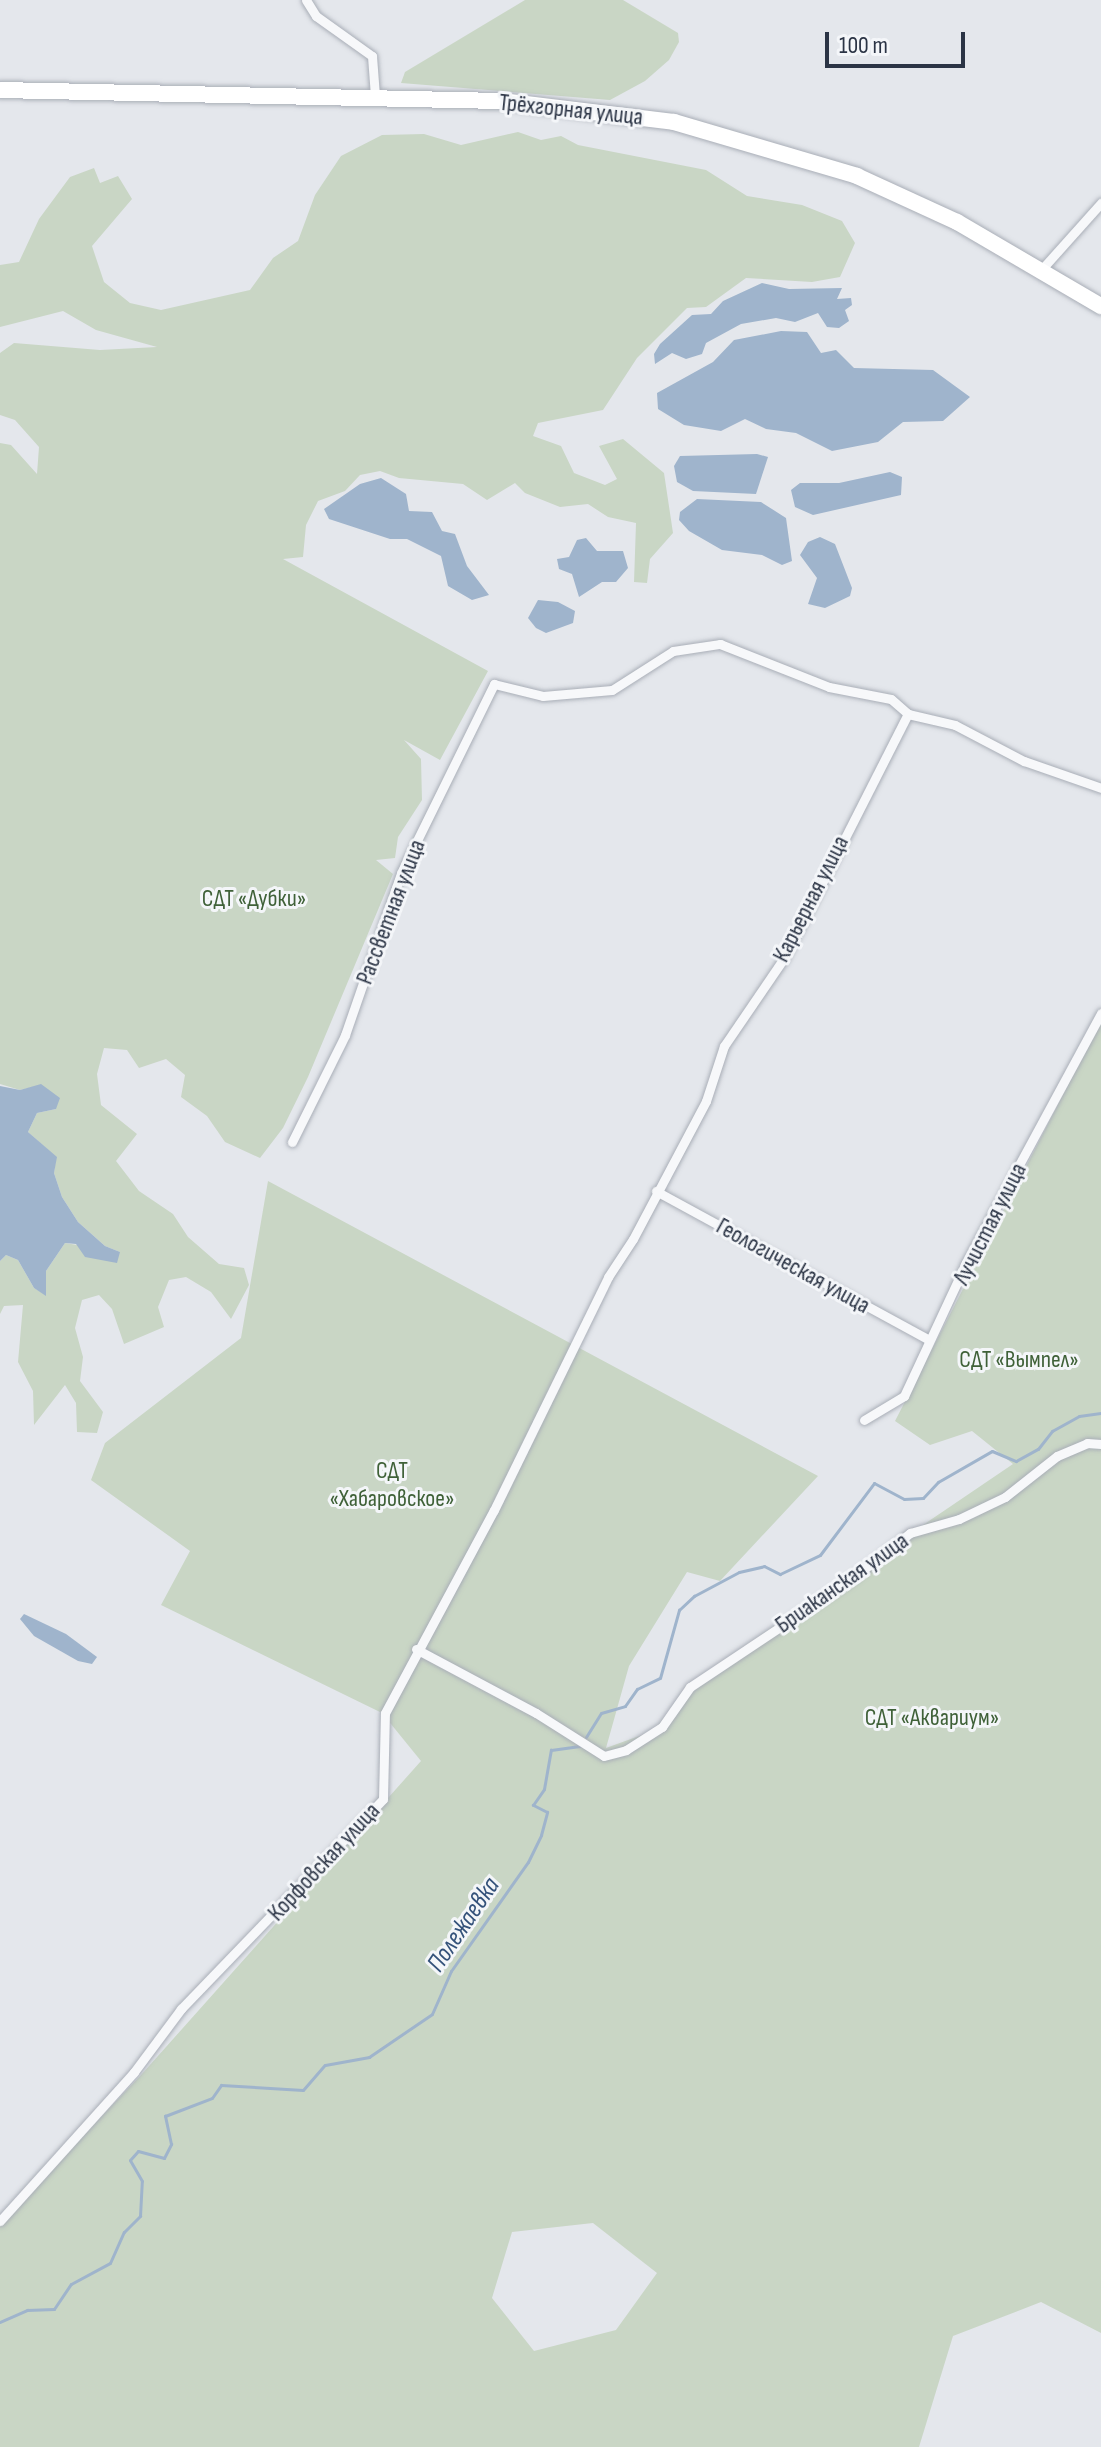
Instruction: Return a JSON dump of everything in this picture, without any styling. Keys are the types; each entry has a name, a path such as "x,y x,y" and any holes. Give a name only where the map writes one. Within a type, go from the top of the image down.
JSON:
{"highway":[{"name":"Трёхгорная улица","path":"0,90 375,96 546,104 674,122 857,176 957,222 1101,306"}],"street":[{"path":"306,0 320,20 372,56 378,74 375,96"},
{"path":"1042,269 1101,203"},
{"name":"Рассветная улица","path":"292,1142 345,1035 401,873 494,684 543,696 612,690 673,651 720,644 829,687 891,699 908,714"},
{"path":"908,714 955,725 1024,761 1101,788"},
{"name":"Карьерная улица","path":"592,1308 706,1101 724,1046 784,958 908,714"},
{"name":"Лучистая улица","path":"864,1420 904,1396 929,1340 1101,1013"},
{"name":"Геологическая улица","path":"656,1191 929,1340"},
{"name":"Корфовская улица","path":"0,2221 134,2072 181,2009 383,1799 385,1713 416,1649 494,1510 592,1308"},
{"name":"Бриаканская улица","path":"416,1649 604,1756 648,1738 676,1713 690,1687 860,1573 910,1533 959,1519 1005,1497 1057,1456 1087,1443 1101,1444"}],"green space":[{"path":"525,0 623,0 678,33 679,42 669,60 645,81 610,100 401,83 405,72"},
{"name":"СДТ «Дубки»","path":"518,132 541,140 561,136 578,145 706,170 747,196 802,205 842,221 855,243 840,277 812,282 746,278 706,307 687,308 637,358 603,410 538,423 533,436 561,446 574,473 605,485 617,479 599,446 623,439 664,473 673,533 650,559 647,583 634,582 636,523 608,517 588,504 560,507 525,493 515,483 487,500 463,484 399,478 380,471 360,475 345,491 318,501 306,525 303,557 283,559 488,671 440,760 404,740 421,759 422,800 398,837 395,858 376,860 393,874 308,1077 283,1128 260,1158 225,1142 207,1116 181,1097 185,1075 166,1059 139,1068 127,1050 104,1048 97,1074 101,1105 137,1134 116,1161 139,1191 173,1214 188,1237 219,1264 244,1268 249,1285 231,1319 211,1292 186,1277 169,1280 158,1307 164,1327 124,1344 112,1309 99,1295 82,1300 75,1328 83,1357 80,1381 103,1412 97,1433 77,1432 76,1403 65,1385 34,1425 33,1391 18,1362 23,1305 4,1306 0,1314 0,1261 6,1255 18,1260 34,1288 46,1295 46,1271 65,1243 120,1252 105,1246 78,1222 62,1197 54,1173 56,1157 28,1132 37,1113 56,1109 41,1085 20,1090 0,1084 0,443 11,445 37,474 39,447 15,420 0,415 0,353 14,343 100,350 157,347 96,330 63,311 0,327 0,265 19,262 39,219 70,177 94,168 100,183 118,176 132,199 92,246 104,282 130,303 161,310 250,290 273,258 298,241 315,195 341,156 382,135 424,134 461,145"},
{"path":"1101,1021 1101,2333 1041,2302 953,2336 919,2447 0,2447 0,2223 141,2075 421,1761 382,1713 161,1605 190,1551 91,1480 105,1443 241,1338 268,1181 818,1476 720,1581 687,1572 629,1666 606,1748 653,1731 696,1679 1013,1464 972,1431 930,1445 895,1421","holes":["593,2223 657,2273 616,2330 534,2351 492,2298 512,2232"]}],"water":[{"path":"762,283 789,289 842,288 837,299 851,298 852,305 845,310 849,321 839,328 827,327 818,313 795,322 776,318 741,324 706,343 702,354 686,359 672,353 655,364 654,354 660,344 692,315 711,314 723,301"},
{"path":"781,331 807,332 821,353 836,350 854,368 933,370 970,397 943,421 903,422 878,442 832,451 796,433 766,429 745,419 721,431 684,425 658,409 657,393 713,362 734,340"},
{"path":"757,454 768,457 756,494 693,491 677,482 674,466 680,456"},
{"path":"890,472 902,477 901,495 813,515 795,507 791,490 800,483 839,483"},
{"path":"381,478 406,494 409,511 432,512 442,531 455,534 467,566 489,595 472,600 448,586 441,556 407,539 390,539 329,519 324,509 360,484"},
{"path":"697,499 761,502 786,518 792,561 782,565 762,555 722,550 689,531 679,520 680,512"},
{"path":"820,537 835,544 852,588 850,596 825,608 808,604 817,578 800,555 808,542"},
{"path":"586,538 597,551 623,551 628,568 616,582 602,582 579,597 572,574 559,569 557,559 569,557 577,540"},
{"path":"538,600 558,602 575,611 573,623 546,633 536,628 528,618"},
{"path":"41,1084 60,1098 56,1109 37,1113 28,1132 57,1157 54,1173 62,1197 78,1222 105,1246 120,1252 117,1263 85,1257 76,1244 65,1243 46,1271 46,1296 34,1288 18,1260 6,1255 0,1261 0,1086 20,1090"},
{"path":"24,1614 66,1634 97,1657 92,1664 78,1661 34,1636 20,1619"}],"waterway":[{"name":"Полежаевка","path":"586,1737 601,1713 625,1706 637,1689 660,1678 679,1610 694,1596 739,1572 764,1566 780,1574 820,1555 874,1483 904,1499 923,1498 938,1482 992,1451 1016,1461 1038,1449 1052,1431 1079,1416 1101,1413"},
{"name":"Полежаевка","path":"0,2322 27,2310 54,2309 71,2284 110,2263 124,2232 140,2216 142,2181 130,2160 138,2151 164,2158 171,2144 165,2116 212,2098 221,2085 303,2090 325,2065 369,2057 432,2014 451,1971 528,1862 541,1835 547,1812 533,1805 544,1789 551,1750 580,1746"}],"park label":[{"name":"СДТ «Вымпел»","path":"1019,1360"},
{"name":"СДТ «Хабаровское»","path":"392,1485"},
{"name":"СДТ «Аквариум»","path":"932,1718"}]}
